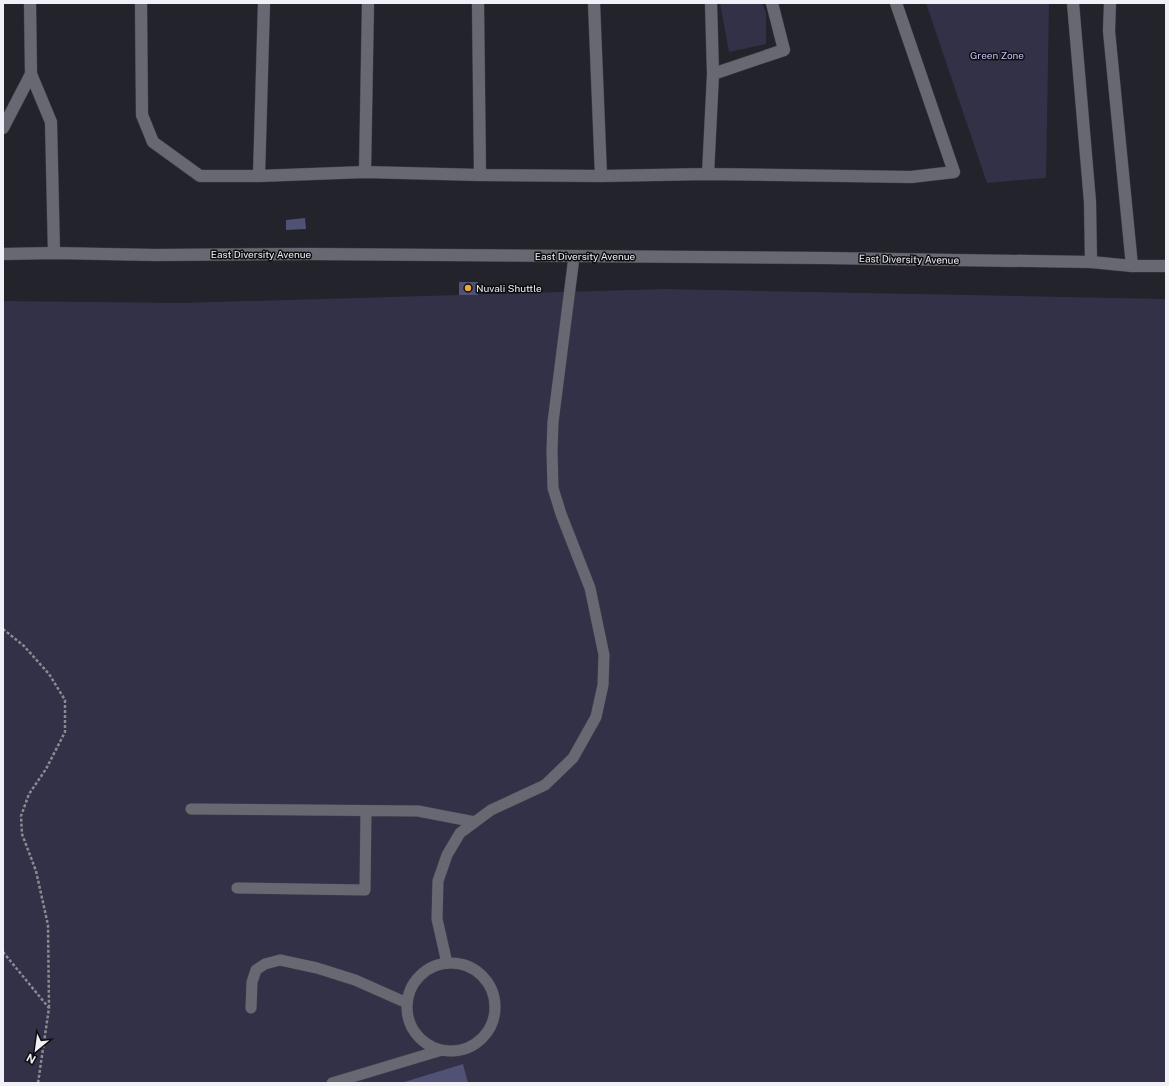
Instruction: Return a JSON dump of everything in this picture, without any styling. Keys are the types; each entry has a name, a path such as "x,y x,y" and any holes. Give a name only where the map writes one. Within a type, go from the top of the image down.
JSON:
{"street":[{"path":"30,3 31,74 51,122 54,253"},
{"path":"141,3 142,115 153,142 200,176 259,176 365,172 480,175 601,176 708,174 911,177 954,172 896,3"},
{"path":"259,176 264,3"},
{"path":"365,172 368,3"},
{"path":"478,3 480,175"},
{"path":"594,3 601,176"},
{"path":"708,174 713,74 711,3"},
{"path":"713,74 784,50 772,3"},
{"path":"1073,3 1090,202 1091,262"},
{"path":"1110,3 1109,31 1132,266"},
{"path":"3,128 31,74"},
{"name":"East Diversity Avenue","path":"3,254 319,254 818,258 1091,262 1132,266 1166,266"}],"lane":[{"path":"447,963 437,919 438,881 447,854 460,833 491,810 545,784 573,758 596,717 603,685 604,655 590,588 561,514 553,488 553,422 574,257"},
{"path":"191,809 418,811 475,822"},
{"path":"237,888 365,890 366,811"},
{"path":"251,1008 252,982 256,970 265,964 280,960 317,968 355,980 407,1003"},
{"path":"453,962 468,966 480,974 490,985 494,999 495,1013 490,1027 482,1038 470,1047 456,1051 442,1050 428,1045 417,1036 410,1023 406,1009 408,994 415,980 425,970 439,964 447,963 453,962"},
{"path":"332,1083 442,1050"}],"path":[{"path":"3,629 24,646 49,674 65,700 65,732 46,770 29,794 21,816 22,834 36,871 48,925 49,1008 38,1083"},
{"path":"3,952 49,1008"}],"green space":[{"path":"720,3 762,3 766,13 766,44 729,52"},
{"name":"Green Zone","path":"926,3 1049,3 1046,178 987,183"},
{"path":"665,289 1166,299 1166,1083 3,1083 3,301 181,303"}],"building":[{"path":"305,218 306,229 286,230 286,220"},
{"name":"Nuvali Shuttle","path":"459,282 478,282 478,295 459,295"},
{"path":"463,1064 468,1083 401,1083"}],"place":[{"name":"Nuvali Shuttle","path":"468,288"}]}
